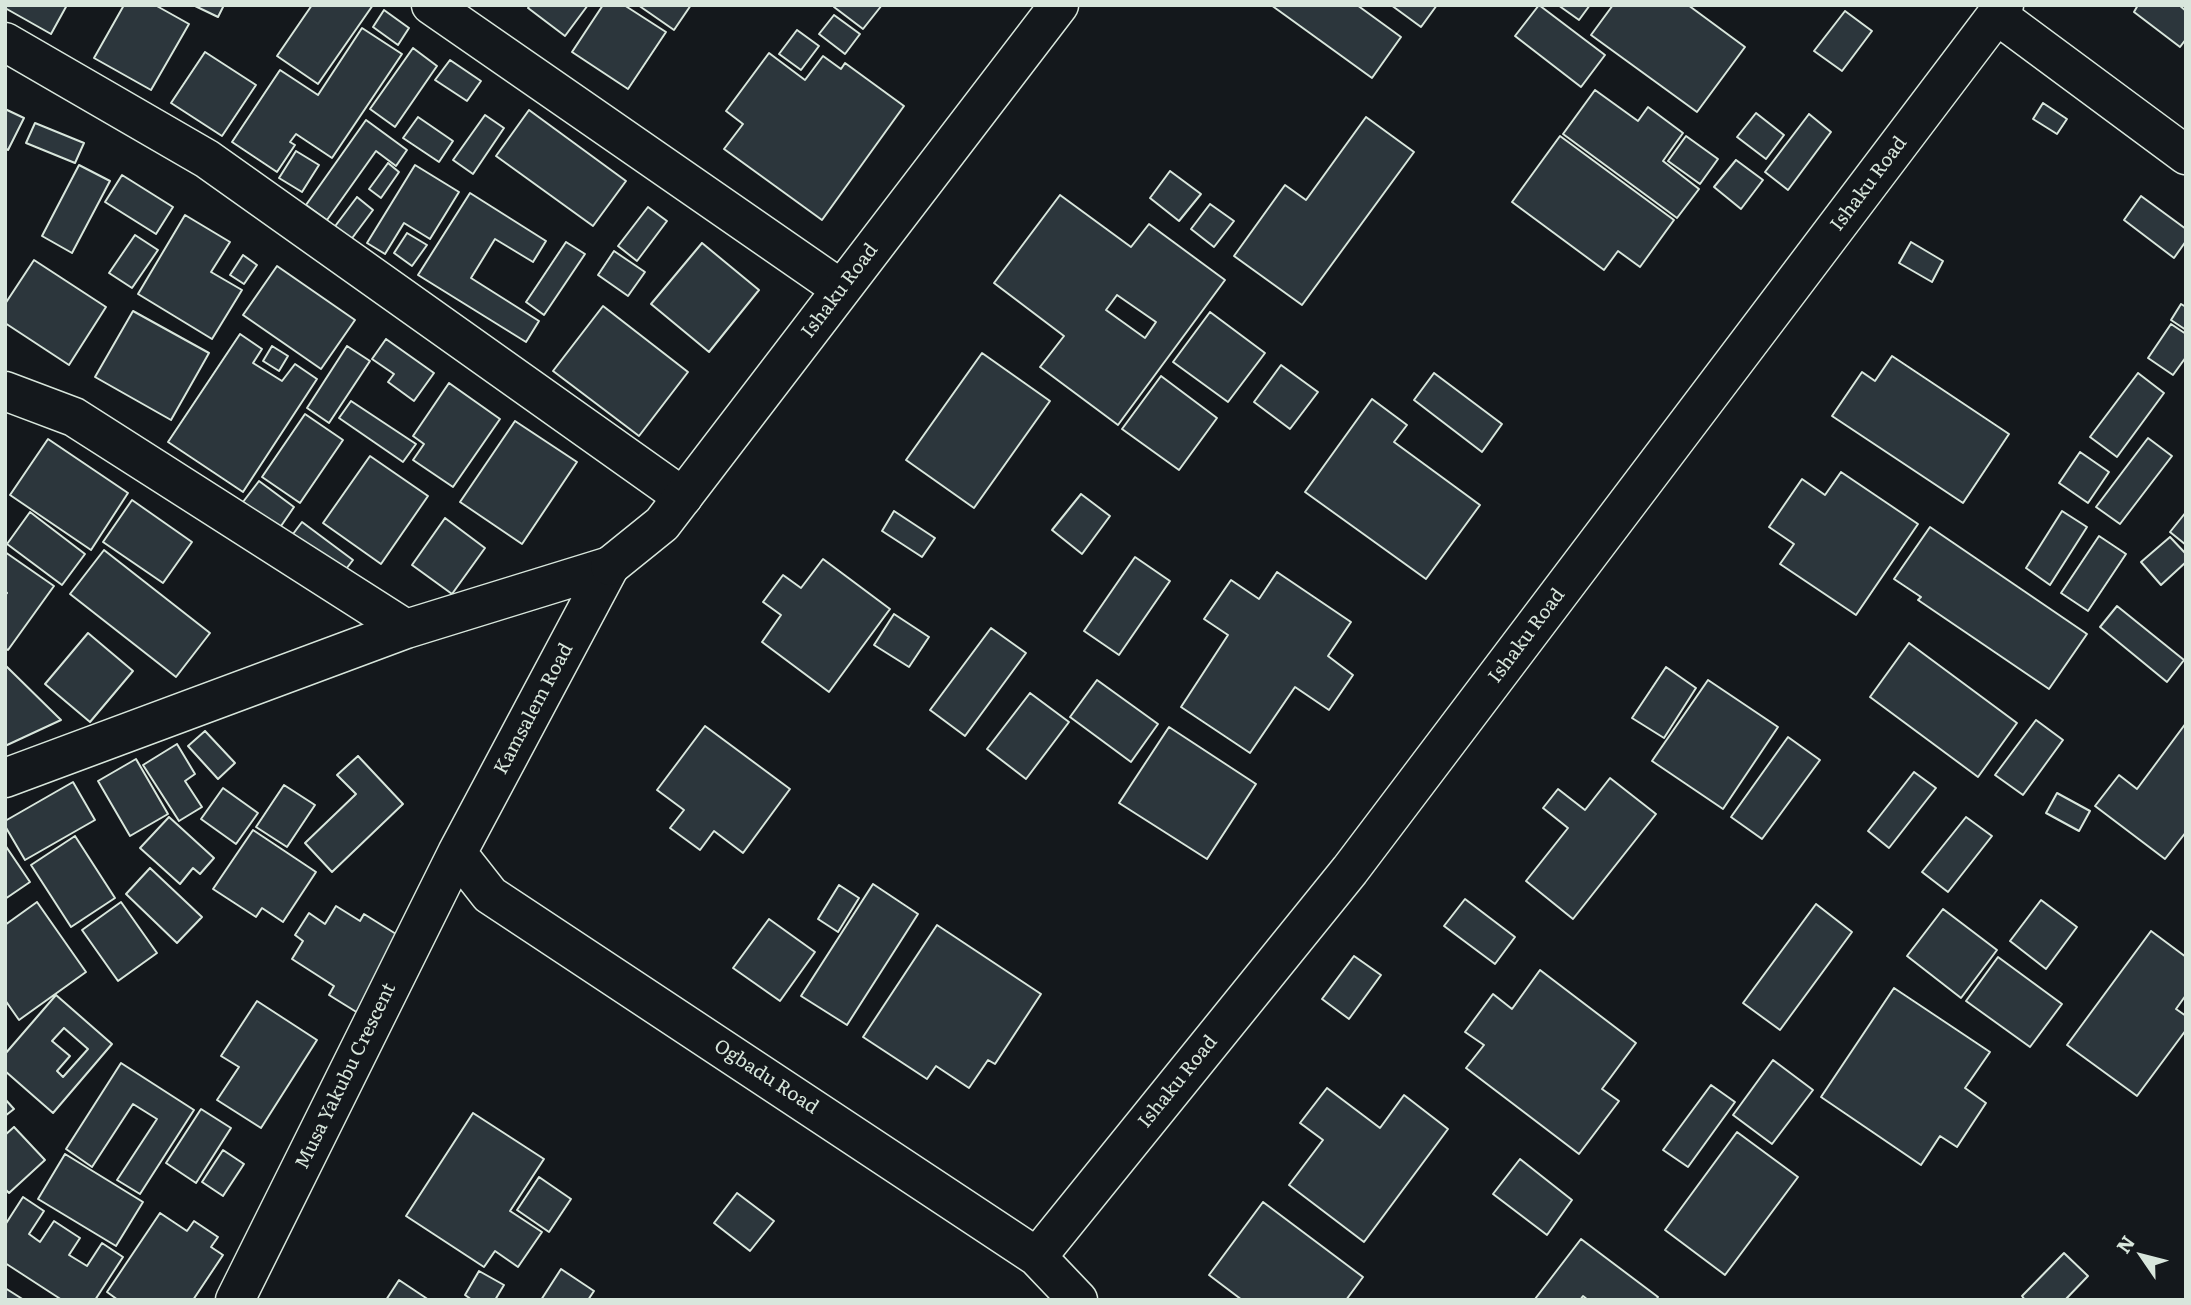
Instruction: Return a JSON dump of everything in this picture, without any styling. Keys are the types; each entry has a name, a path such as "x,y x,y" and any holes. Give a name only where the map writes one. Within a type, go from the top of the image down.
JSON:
{"street":[{"path":"431,5 841,289"},
{"name":"Ishaku Road","path":"610,566 662,524 1059,5"},
{"path":"2001,10 2186,155"},
{"name":"Ishaku Road","path":"1037,1256 1350,870 2001,10"},
{"path":"5,42 207,159 683,497"},
{"path":"5,391 75,417 407,629"},
{"path":"5,778 407,629 610,566"},
{"name":"Kamsalem Road","path":"457,853 610,566"},
{"name":"Ogbadu Road","path":"457,853 490,895 1037,1256 1078,1300"},
{"name":"Musa Yakubu Crescent","path":"235,1300 457,853"}],"building":[{"path":"5,5 67,5 51,34 5,8"},
{"path":"124,5 155,5 189,24 151,90 94,58"},
{"path":"193,5 224,5 218,17"},
{"path":"312,5 373,5 318,84 277,56"},
{"path":"530,5 588,5 565,36 528,8"},
{"path":"603,5 624,5 666,32 628,89 572,52"},
{"path":"638,5 691,5 674,30"},
{"path":"882,5 863,29 834,7"},
{"path":"1271,5 1357,5 1401,37 1372,78"},
{"path":"1391,5 1437,5 1421,27"},
{"path":"1539,5 1605,55 1581,87 1515,36"},
{"path":"1558,5 1590,5 1579,20"},
{"path":"1613,5 1688,5 1745,47 1697,112 1591,35"},
{"path":"2138,5 2179,5 2186,11 2186,39 2180,47 2134,12"},
{"path":"384,10 409,28 398,45 373,27"},
{"path":"1845,11 1872,31 1842,71 1814,51"},
{"path":"834,15 860,34 845,54 819,34"},
{"path":"362,28 402,54 332,158 296,134 290,142 295,145 277,172 232,142 280,70 318,95"},
{"path":"797,30 819,46 801,70 779,54"},
{"path":"413,48 437,66 395,127 370,109"},
{"path":"205,52 256,85 222,136 171,103"},
{"path":"769,53 805,80 823,56 841,69 845,63 904,106 822,220 724,149 743,124 726,111"},
{"path":"450,60 481,81 467,101 435,80"},
{"path":"1595,90 1638,121 1648,107 1683,133 1663,161 1699,189 1677,218 1563,134"},
{"path":"2043,103 2067,119 2057,134 2033,119"},
{"path":"5,109 24,118 8,150 5,148"},
{"path":"529,110 626,181 593,226 496,156"},
{"path":"1756,113 1784,135 1766,159 1737,137"},
{"path":"1809,114 1831,132 1788,190 1765,172"},
{"path":"485,115 504,128 473,174 453,160"},
{"path":"418,117 453,141 439,162 403,138"},
{"path":"1366,117 1414,152 1302,305 1234,256 1285,185 1306,200"},
{"path":"366,120 407,150 396,166 376,151 327,220 306,205"},
{"path":"35,123 84,143 75,163 26,143"},
{"path":"1560,136 1674,220 1640,267 1618,251 1604,270 1512,202"},
{"path":"1686,136 1718,159 1700,184 1668,161"},
{"path":"296,151 319,165 302,192 279,178"},
{"path":"1736,160 1763,180 1741,209 1714,187"},
{"path":"388,163 399,172 381,198 369,189"},
{"path":"79,165 110,181 72,253 42,236"},
{"path":"415,165 459,192 430,239 404,223 385,254 367,243"},
{"path":"1170,171 1201,194 1179,221 1150,198"},
{"path":"122,175 173,207 156,234 105,202"},
{"path":"470,193 546,241 533,262 495,239 471,278 539,321 526,342 418,275"},
{"path":"1060,195 1131,247 1149,224 1225,280 1118,425 1040,367 1064,336 994,283","holes":["1117,295 1156,322 1145,338 1106,310"]},
{"path":"2141,196 2186,229 2186,241 2174,258 2124,220"},
{"path":"357,197 373,210 347,245 330,233"},
{"path":"1210,204 1234,221 1214,247 1191,229"},
{"path":"648,207 667,221 637,261 618,246"},
{"path":"185,215 230,242 211,272 242,290 212,339 138,294"},
{"path":"407,233 427,245 412,266 394,253"},
{"path":"135,235 158,250 132,288 109,273"},
{"path":"566,242 585,254 544,315 526,302"},
{"path":"1911,242 1943,261 1932,282 1899,263"},
{"path":"702,243 759,290 709,352 651,304"},
{"path":"614,251 645,272 628,296 598,275"},
{"path":"243,255 257,265 244,284 230,275"},
{"path":"34,260 106,307 69,365 5,323 5,304"},
{"path":"277,266 355,320 321,369 243,315"},
{"path":"2181,304 2186,307 2186,330 2171,320"},
{"path":"603,306 688,372 639,436 553,371"},
{"path":"133,311 209,353 171,420 95,377"},
{"path":"1210,312 1265,353 1228,402 1173,362"},
{"path":"2171,324 2186,334 2186,357 2173,375 2148,358"},
{"path":"240,334 262,349 253,363 282,381 295,364 317,379 243,492 168,442"},
{"path":"386,339 434,373 414,401 388,382 394,374 372,359"},
{"path":"272,346 288,356 279,371 263,361"},
{"path":"347,346 370,361 329,423 307,408"},
{"path":"982,353 1050,401 974,508 906,460"},
{"path":"1892,356 2009,434 1963,503 1832,416 1862,372 1875,381"},
{"path":"1281,365 1318,392 1290,429 1254,402"},
{"path":"1434,373 1502,424 1482,452 1414,400"},
{"path":"2138,373 2164,393 2117,457 2090,437"},
{"path":"1161,376 1217,418 1179,470 1122,429"},
{"path":"449,383 500,419 453,487 413,460 424,444 413,436"},
{"path":"1372,399 1407,425 1394,442 1480,505 1426,579 1305,492"},
{"path":"351,401 416,444 403,462 339,418"},
{"path":"305,414 343,440 300,503 262,477"},
{"path":"515,421 577,462 522,544 460,502"},
{"path":"2148,438 2172,456 2120,524 2096,507"},
{"path":"48,439 128,493 91,550 10,495"},
{"path":"2080,452 2109,472 2088,503 2059,483"},
{"path":"370,456 428,496 381,564 323,523"},
{"path":"1841,472 1918,524 1856,615 1780,564 1794,544 1769,527 1802,479 1825,495"},
{"path":"259,481 294,507 279,529 243,502"},
{"path":"1081,494 1110,516 1082,554 1052,530"},
{"path":"132,500 192,542 163,583 103,542"},
{"path":"894,511 935,538 922,557 882,531"},
{"path":"2062,511 2087,527 2050,585 2026,568"},
{"path":"30,512 85,554 62,585 7,544"},
{"path":"2186,512 2186,545 2170,532"},
{"path":"445,518 485,548 452,594 412,565"},
{"path":"302,522 353,560 340,577 290,538"},
{"path":"1930,527 2087,634 2049,689 1918,600 1921,597 1894,579"},
{"path":"2099,536 2126,554 2088,611 2061,593"},
{"path":"2170,537 2186,554 2186,562 2161,585 2141,562"},
{"path":"104,550 210,633 176,677 70,594"},
{"path":"5,552 54,586 8,650 5,648"},
{"path":"1135,557 1170,581 1119,655 1084,631"},
{"path":"823,559 890,609 829,692 762,642 781,615 763,602 783,575 801,588"},
{"path":"1277,572 1351,622 1328,656 1353,675 1329,710 1295,687 1250,753 1181,707 1228,635 1204,619 1231,580 1259,599"},
{"path":"2117,606 2184,660 2167,682 2100,627"},
{"path":"894,614 929,637 909,667 874,645"},
{"path":"991,628 1026,653 965,736 930,710"},
{"path":"88,633 133,671 90,722 45,684"},
{"path":"1909,643 2017,723 1978,777 1870,697"},
{"path":"5,665 61,720 5,746"},
{"path":"1666,667 1696,688 1664,738 1632,718"},
{"path":"1097,680 1158,724 1131,762 1070,717"},
{"path":"1708,680 1778,727 1723,809 1652,761"},
{"path":"1030,693 1069,722 1026,779 987,749"},
{"path":"2036,720 2063,740 2023,795 1995,775"},
{"path":"2186,723 2186,832 2165,859 2095,806 2119,775 2137,789"},
{"path":"705,726 790,789 743,853 714,831 700,850 670,828 684,810 657,790"},
{"path":"1169,727 1256,784 1207,859 1119,803"},
{"path":"205,731 235,763 218,779 188,746"},
{"path":"1788,737 1820,760 1762,839 1731,817"},
{"path":"177,744 195,774 185,781 202,807 179,821 143,765"},
{"path":"358,756 403,804 332,872 305,843 356,794 337,775"},
{"path":"136,759 168,814 130,836 98,781"},
{"path":"1914,772 1936,788 1889,848 1868,831"},
{"path":"1610,778 1656,814 1573,919 1526,881 1568,828 1543,808 1558,789 1585,810"},
{"path":"73,782 95,820 25,860 5,826 5,821"},
{"path":"284,785 315,805 287,847 256,827"},
{"path":"223,788 258,813 236,844 201,819"},
{"path":"2057,793 2090,811 2079,831 2046,813"},
{"path":"169,817 214,858 200,874 193,868 180,884 140,848"},
{"path":"1966,817 1992,836 1948,892 1922,872"},
{"path":"253,830 316,872 283,922 262,908 256,917 213,889"},
{"path":"75,836 115,898 71,927 31,865"},
{"path":"5,845 30,882 5,899"},
{"path":"150,868 202,917 177,943 126,894"},
{"path":"873,884 918,914 847,1025 801,996"},
{"path":"839,885 859,898 838,932 818,919"},
{"path":"1465,899 1515,937 1495,964 1444,926"},
{"path":"2041,900 2077,927 2046,969 2010,941"},
{"path":"37,902 86,972 19,1020 5,1000 5,925"},
{"path":"121,902 157,953 118,981 82,930"},
{"path":"1816,904 1852,932 1780,1030 1743,1003"},
{"path":"336,906 360,921 364,914 404,939 358,1013 329,995 334,986 292,959 303,941 295,935 309,913 325,924"},
{"path":"1943,909 1997,950 1961,998 1907,956"},
{"path":"769,919 815,952 780,1001 733,968"},
{"path":"937,925 1041,994 995,1064 988,1060 969,1088 936,1066 927,1079 863,1037"},
{"path":"2151,931 2186,957 2186,995 2176,1009 2186,1016 2186,1030 2137,1096 2067,1045"},
{"path":"1354,956 1381,975 1349,1019 1322,999"},
{"path":"1998,957 2062,1004 2030,1047 1966,1001"},
{"path":"1540,970 1636,1043 1602,1089 1619,1101 1579,1154 1466,1068 1484,1045 1465,1032 1493,994 1512,1009"},
{"path":"1894,988 1990,1052 1965,1088 1986,1103 1957,1147 1940,1136 1921,1165 1821,1097"},
{"path":"56,995 112,1044 53,1113 5,1071 5,1054","holes":["64,1028 88,1049 63,1077 57,1071 70,1056 52,1041"]},
{"path":"257,1001 317,1040 261,1128 217,1100 239,1067 221,1056"},
{"path":"1773,1060 1813,1090 1772,1144 1733,1115"},
{"path":"121,1063 194,1110 140,1194 117,1180 157,1119 133,1104 92,1167 66,1149"},
{"path":"1711,1085 1735,1102 1688,1167 1663,1150"},
{"path":"1327,1088 1380,1128 1404,1095 1448,1129 1364,1242 1289,1185 1323,1140 1300,1123"},
{"path":"5,1099 14,1109 5,1116"},
{"path":"201,1109 231,1128 196,1183 166,1163"},
{"path":"473,1113 544,1159 510,1211 542,1232 518,1267 495,1251 484,1267 406,1216"},
{"path":"14,1127 45,1160 9,1193 5,1189 5,1135"},
{"path":"1737,1132 1798,1177 1725,1275 1665,1230"},
{"path":"223,1150 244,1164 223,1196 202,1182"},
{"path":"65,1154 143,1202 116,1246 38,1199"},
{"path":"1520,1159 1572,1200 1547,1235 1493,1194"},
{"path":"539,1177 571,1199 549,1232 517,1210"},
{"path":"737,1193 774,1221 750,1251 714,1223"},
{"path":"23,1197 44,1211 29,1234 40,1242 54,1221 80,1238 69,1255 87,1266 102,1243 123,1257 95,1300 62,1300 5,1263 5,1225"},
{"path":"1263,1202 1363,1277 1346,1300 1242,1300 1209,1275"},
{"path":"160,1213 187,1231 194,1221 218,1237 211,1247 223,1255 193,1300 118,1300 107,1292"},
{"path":"1581,1239 1658,1297 1656,1300 1588,1300 1583,1296 1580,1300 1535,1299"},
{"path":"2064,1253 2088,1276 2065,1300 2025,1300 2022,1296"},
{"path":"561,1269 594,1291 588,1300 541,1300"},
{"path":"479,1271 504,1285 495,1300 472,1300 465,1295"},
{"path":"399,1280 429,1300 386,1300"},
{"path":"5,1288 24,1300 5,1300"}]}
